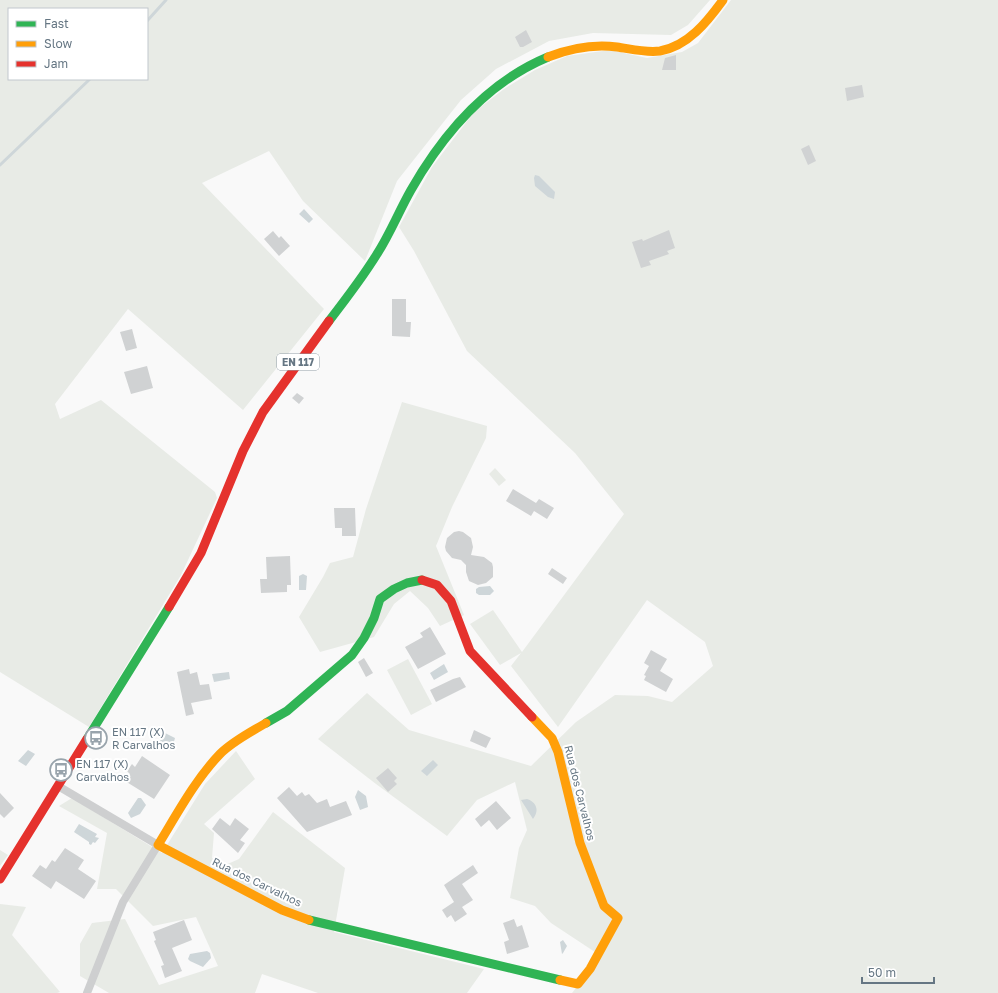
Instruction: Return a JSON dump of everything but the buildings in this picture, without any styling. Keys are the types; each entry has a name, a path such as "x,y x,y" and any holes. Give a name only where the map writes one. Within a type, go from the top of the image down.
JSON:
{"street":[{"name":"EN 117","path":"0,879 192,572 202,552 252,433 263,412 374,260 411,189 459,122 499,85 532,66 559,54 592,46 620,47 652,52 676,46 701,28 723,0"},
{"name":"Rua dos Carvalhos","path":"58,786 158,845 282,910 312,921 578,984 593,964 618,918 604,906 585,856 558,752 552,738 470,651 450,601 437,585 422,580 407,583 394,589 380,599 374,618 364,638 352,654 288,711 244,736 221,753 197,782 158,845"},
{"path":"87,993 123,902 158,845"}],"shaded area":[{"path":"0,0 710,0 688,25 671,35 593,33 549,41 496,69 461,100 397,181 365,261 303,201 269,151 202,183 324,309 243,410 128,309 55,404 60,419 101,400 215,492 217,498 181,575 89,727 0,672"},
{"path":"731,0 998,0 998,993 572,993 601,956 551,923 535,906 510,898 519,848 527,830 515,782 477,800 447,836 318,739 367,693 409,730 531,766 576,722 615,695 648,696 672,702 713,666 705,642 647,600 558,727 511,666 521,653 500,665 470,624 493,610 522,652 624,514 575,453 467,351 414,251 399,227 432,167 474,112 504,89 535,70 567,56 610,50 647,58 682,52 698,43"},
{"path":"535,175 539,176 555,192 554,199 548,197 535,186"},
{"path":"304,209 313,219 309,223 299,214"},
{"path":"402,402 487,426 486,438 452,507 436,546 464,615 440,626 428,608 410,591 394,604 374,637 320,652 299,617 330,563 353,557 366,509"},
{"path":"495,468 506,480 499,486 489,474"},
{"path":"303,574 307,576 306,590 299,590 299,576"},
{"path":"490,586 494,591 490,595 479,595 476,593 476,589 479,587"},
{"path":"408,659 432,704 411,715 387,670"},
{"path":"444,664 448,672 434,680 430,673"},
{"path":"229,672 230,679 214,682 212,674"},
{"path":"165,733 175,738 172,749 169,749 160,743 161,736"},
{"path":"28,750 35,754 26,766 18,761"},
{"path":"236,751 255,779 204,824 214,833 212,858 223,866 239,859 273,812 345,868 334,932 484,969 467,993 318,993 262,974 255,993 109,993 80,976 80,944 92,923 125,919 159,985 218,966 196,917 153,926 116,889 97,889 107,833 59,806 72,798 162,853 205,784"},
{"path":"433,760 438,765 427,776 421,771"},
{"path":"358,790 366,796 368,807 360,810 355,797"},
{"path":"138,798 141,798 146,805 140,814 131,818 128,813"},
{"path":"527,799 535,804 537,810 533,819 521,800"},
{"path":"79,824 97,834 95,837 99,838 95,843 93,842 91,845 89,844 89,842 74,832"},
{"path":"0,850 8,855 0,866"},
{"path":"0,904 26,907 12,935 60,992 0,993"},
{"path":"563,940 567,946 562,954 560,942"},
{"path":"207,951 210,953 211,958 203,967 188,959 190,954"}],"waterway":[{"path":"148,20 166,0"},
{"path":"0,165 89,80"}],"traffic: fast":[{"path":"329,321 372,263 407,198 437,149 469,112 487,95 506,80 548,57"},
{"path":"266,723 287,711 352,655 364,638 374,618 380,599 394,589 407,583 422,580"},
{"path":"87,739 169,607"},
{"path":"309,920 560,980"}],"traffic: slow":[{"path":"548,57 565,51 591,46 608,46 649,52 670,48 679,44 696,32 723,0"},
{"path":"532,717 552,738 558,752 580,843 604,906 618,918 590,969 578,984 560,980"},
{"path":"266,723 231,745 211,764 202,775 158,845 282,910 309,920"}],"traffic: jam":[{"path":"169,607 201,553 243,451 263,412 329,321"},
{"path":"422,580 437,585 451,601 470,651 532,717"},
{"path":"0,879 87,739"}],"place":[{"name":"EN 117 (X) R Carvalhos","path":"96,738"},
{"name":"EN 117 (X) Carvalhos","path":"61,770"}]}
